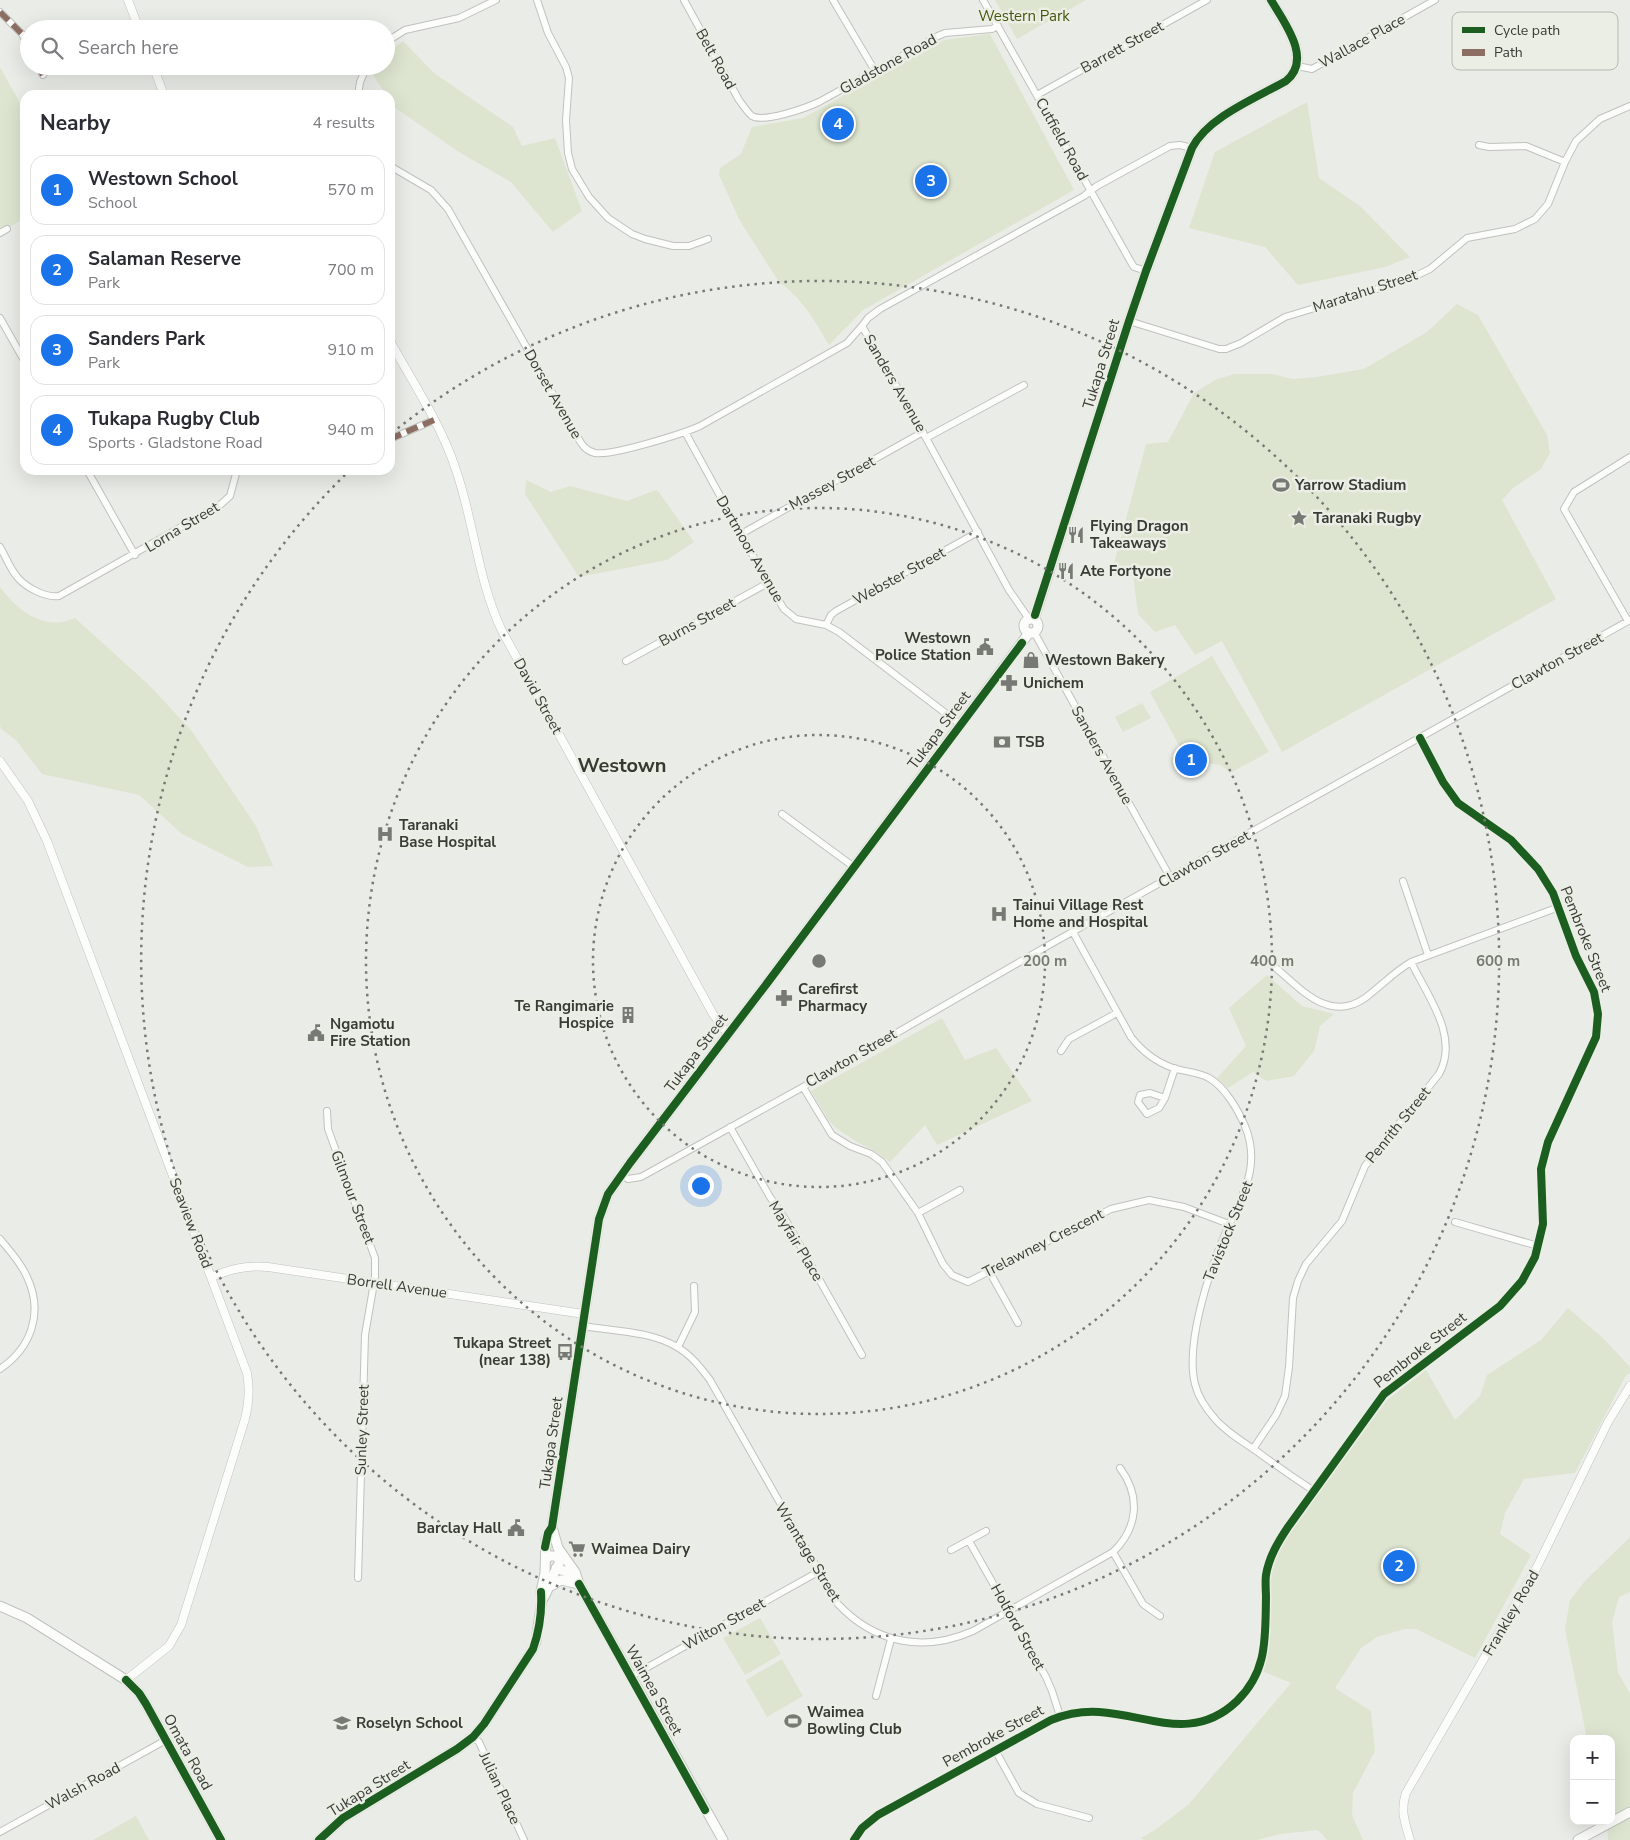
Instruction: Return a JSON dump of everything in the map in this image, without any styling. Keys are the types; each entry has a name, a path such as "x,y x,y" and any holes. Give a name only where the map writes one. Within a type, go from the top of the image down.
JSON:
{"main road":[{"path":"1271,0 1293,41 1297,54 1297,66"},
{"name":"Wallace Place","path":"1192,148 1197,139 1211,125 1286,81 1295,72 1297,66"},
{"name":"Tukapa Street","path":"319,1840 343,1818 457,1749 473,1737 484,1724 533,1649 536,1641 542,1600 541,1592 546,1562 546,1539 552,1526 598,1219 608,1194 621,1174 1031,633 1025,628 1032,619 1129,321 1192,148"},
{"name":"Waimea Street","path":"552,1526 559,1561 578,1584 723,1840"},
{"path":"546,1562 552,1555 559,1561"},
{"name":"Tukapa Street","path":"542,1600 559,1561"},
{"name":"Waimea Street","path":"559,1561 575,1572 578,1584"},
{"path":"549,1587 561,1580 578,1584"},
{"name":"Omata Road","path":"0,1606 27,1618 126,1680 139,1694 221,1840"},
{"path":"1578,1840 1630,1812"}],"street":[{"path":"128,0 136,20"},
{"path":"395,36 405,30 459,18 496,0"},
{"path":"537,0 552,44 566,67 569,78 570,88 566,120 568,154 572,169 589,197 608,218 632,234 645,239 673,246 689,246 708,240"},
{"name":"Belt Road","path":"684,0 739,100 752,116"},
{"path":"833,0 874,72"},
{"name":"Cutfield Road","path":"983,0 1132,264 1134,267 1146,271"},
{"name":"Barrett Street","path":"1037,95 1207,0"},
{"name":"Wallace Place","path":"1297,66 1312,69 1435,0"},
{"path":"0,12 20,32"},
{"name":"Gladstone Road","path":"752,116 763,118 807,107 945,33 992,29 998,26"},
{"path":"156,75 162,90"},
{"path":"359,90 363,75"},
{"name":"Maratahu Street","path":"1129,321 1219,349 1235,346 1285,317 1420,275 1460,243 1472,236 1515,229 1535,219 1548,204 1565,162 1576,141 1600,119 1630,106"},
{"path":"1091,191 1170,146 1180,145 1192,148"},
{"path":"1479,145 1489,147 1526,146 1565,162"},
{"name":"Dorset Avenue","path":"395,169 431,190 448,209 578,438 587,450 592,452 603,453 685,432 700,426 847,343 862,326"},
{"name":"Sanders Avenue","path":"1032,619 1009,590 925,435 862,326 868,318 880,309 1091,191"},
{"path":"0,234 8,229"},
{"path":"0,318 20,353"},
{"name":"David Street","path":"395,350 434,420 456,469 496,618 713,1014 728,1033"},
{"name":"Massey Street","path":"741,534 925,435 1024,386"},
{"path":"395,436 434,420"},
{"name":"Dartmoor Avenue","path":"685,432 784,609 796,619 826,625 849,640 960,725"},
{"path":"1629,621 1564,509 1574,492 1630,457"},
{"path":"89,475 135,555"},
{"name":"Lorna Street","path":"0,547 18,578 36,590 52,597 64,595 225,501 232,490 235,475"},
{"name":"Webster Street","path":"826,625 836,611 978,532"},
{"name":"Burns Street","path":"626,661 768,583"},
{"name":"Clawton Street","path":"621,1174 628,1179 641,1177 1170,877 1629,621"},
{"name":"Sanders Avenue","path":"1031,633 1170,877"},
{"name":"Pembroke Street","path":"854,1840 862,1828 878,1815 1060,1716 1085,1712 1101,1712 1164,1724 1190,1724 1216,1716 1238,1700 1255,1678 1261,1665 1265,1648 1266,1576 1274,1548 1384,1394 1500,1306 1522,1281 1532,1263 1543,1224 1541,1182 1544,1155 1548,1142 1596,1037 1598,1014 1594,992 1576,956 1559,907 1546,880 1524,852 1499,831 1458,803 1443,782 1420,738"},
{"name":"Seaview Road","path":"0,761 31,806 47,842 211,1276 247,1373 249,1385 248,1408 181,1625 170,1646 126,1680"},
{"path":"782,814 854,867"},
{"path":"1403,881 1428,955"},
{"path":"1262,957 1274,965 1310,998 1324,1004 1347,1006 1359,1001 1397,970 1411,962 1559,907"},
{"name":"Tavistock Street","path":"1073,932 1118,1013 1140,1048 1154,1059 1175,1068 1194,1072 1210,1079 1221,1087 1245,1126 1252,1161 1249,1180 1212,1266 1205,1289 1193,1348 1195,1385 1202,1401 1215,1419 1229,1432 1314,1491"},
{"name":"Penrith Street","path":"1253,1449 1276,1414 1285,1396 1289,1367 1293,1298 1306,1264 1342,1221 1365,1166 1439,1074 1445,1060 1446,1040 1441,1022 1411,962"},
{"path":"1061,1051 1069,1039 1118,1013"},
{"path":"1165,1098 1175,1068"},
{"name":"Trelawney Crescent","path":"803,1086 832,1135 850,1146 871,1154 882,1162 918,1213 943,1264 952,1275 968,1282 1111,1209 1149,1200 1184,1207 1229,1224"},
{"name":"Gilmour Street","path":"327,1111 328,1129 373,1250 376,1268 374,1283"},
{"name":"Mayfair Place","path":"730,1127 785,1219 862,1355"},
{"path":"918,1213 960,1190"},
{"path":"1455,1222 1538,1246"},
{"path":"0,1239 28,1278 34,1294 35,1310 28,1340 20,1352 0,1369"},
{"name":"Borrell Avenue","path":"211,1276 250,1266 584,1314"},
{"path":"990,1271 1018,1323"},
{"name":"Sunley Street","path":"358,1578 365,1335 374,1283"},
{"path":"678,1347 695,1312 694,1286"},
{"name":"Wrantage Street","path":"582,1326 655,1337 678,1347 696,1362 710,1380 837,1603 844,1611 864,1625 891,1639 919,1643 946,1640 973,1631 1113,1552 1129,1531 1134,1512 1133,1490 1120,1468"},
{"name":"Frankley Road","path":"1410,1840 1403,1818 1402,1805 1406,1793 1537,1568 1608,1422 1630,1386"},
{"path":"951,1550 986,1531"},
{"name":"Holford Street","path":"969,1541 1046,1677 1060,1716"},
{"path":"1113,1552 1143,1604 1160,1616"},
{"name":"Wilton Street","path":"630,1677 818,1572"},
{"path":"876,1696 891,1639"},
{"name":"Julian Place","path":"473,1737 479,1742 524,1840"},
{"name":"Walsh Road","path":"0,1832 166,1740"},
{"path":"995,1750 1019,1794 1037,1804 1089,1818"}],"green space":[{"name":"Western Park","path":"995,0 1086,0 1017,39"},
{"path":"990,34 1074,190 863,310 829,345 795,295 779,282 740,221 719,175 720,168 741,154 752,127 803,118 944,40"},
{"path":"403,41 434,73 513,127 522,146 555,138 582,211 553,232 511,182 459,152 395,108 395,90 383,90 373,75 395,75 395,47"},
{"path":"0,67 20,103 20,221 0,232"},
{"path":"1307,102 1319,178 1360,206 1410,257 1385,267 1298,285 1265,247 1189,228 1215,152"},
{"path":"1457,304 1478,315 1547,435 1550,453 1541,469 1513,488 1502,500 1556,599 1282,752 1222,641 1195,655 1175,625 1155,632 1138,614 1133,576 1111,575 1146,444 1168,442 1194,393 1215,380 1234,374 1272,374 1293,379 1364,369 1427,332"},
{"path":"526,480 551,492 570,486 627,501 656,490 694,542 667,560 579,577 525,494"},
{"path":"0,587 15,604 33,617 53,622 64,622 75,618 148,684 191,730 256,826 273,866 248,867 182,834 139,795 42,774 16,740 1,729"},
{"path":"1212,656 1269,752 1230,773 1221,765 1187,760 1150,692"},
{"path":"1142,703 1151,718 1123,732 1115,717"},
{"path":"1267,975 1302,1006 1334,1014 1320,1026 1314,1051 1294,1076 1266,1081 1253,1072 1228,1088 1217,1078 1246,1046 1229,1008"},
{"path":"942,1018 965,1060 996,1048 1032,1101 937,1145 925,1125 890,1162 836,1128 829,1121 811,1091"},
{"path":"1568,1308 1605,1340 1630,1367 1630,1372 1625,1377 1575,1473 1524,1479 1505,1513 1500,1534 1531,1555 1475,1658 1416,1629 1405,1629 1377,1637 1361,1648 1335,1688 1371,1711 1375,1751 1353,1793 1352,1815 1363,1840 1327,1840 1318,1830 1280,1834 1257,1840 1144,1840 1141,1838 1155,1830 1189,1804 1291,1683 1262,1671 1270,1577 1278,1547 1386,1401 1426,1370 1455,1420 1480,1396 1487,1375 1541,1340"},
{"path":"1630,1537 1630,1592 1619,1597 1612,1622 1618,1672 1630,1694 1630,1840 1608,1840 1607,1825 1615,1825 1615,1735 1586,1735 1565,1629 1570,1600 1585,1581"},
{"path":"760,1618 781,1654 745,1675 723,1638"},
{"path":"782,1659 803,1696 767,1717 746,1680"},
{"path":"136,1816 149,1840 93,1840"}],"marked path":[{"path":"0,12 20,32"},
{"path":"395,437 434,420"}],"cycle path":[{"path":"1035,615 1129,321 1192,148 1199,137 1221,118 1247,101 1286,81 1294,72 1297,62 1294,41 1289,29 1271,0"},
{"path":"545,1547 548,1533 552,1527 599,1219 608,1194 1022,643"},
{"path":"854,1840 862,1828 878,1815 1051,1720 1068,1715 1099,1712 1153,1721 1187,1724 1204,1721 1220,1714 1237,1701 1247,1690 1260,1666 1265,1640 1266,1575 1274,1550 1288,1527 1384,1394 1500,1306 1522,1281 1535,1257 1543,1224 1541,1169 1548,1142 1596,1037 1598,1014 1594,992 1576,956 1553,893 1538,869 1511,840 1458,803 1443,782 1420,738"},
{"path":"579,1584 705,1810"},
{"path":"319,1840 343,1818 457,1749 473,1737 484,1724 533,1649 540,1621 541,1592"},
{"path":"126,1680 139,1693 146,1704 221,1840"}],"place":[{"name":"Tukapa Rugby Club","path":"838,124"},
{"name":"Sanders Park","path":"931,181"},
{"name":"Yarrow Stadium","path":"1281,485"},
{"name":"Taranaki Rugby","path":"1299,518"},
{"name":"Flying Dragon Takeaways","path":"1076,535"},
{"name":"Ate Fortyone","path":"1066,571"},
{"name":"Westown Police Station","path":"985,647"},
{"name":"Westown Bakery","path":"1031,660"},
{"name":"Unichem","path":"1009,683"},
{"name":"TSB","path":"1002,742"},
{"name":"Westown School","path":"1191,760"},
{"name":"Taranaki Base Hospital","path":"385,834"},
{"name":"Tainui Village Rest Home and Hospital","path":"999,914"},
{"name":"Carefirst Pharmacy","path":"784,998"},
{"name":"Te Rangimarie Hospice","path":"628,1015"},
{"name":"Ngamotu Fire Station","path":"316,1033"},
{"name":"Tukapa Street (near 138)","path":"565,1352"},
{"name":"Barclay Hall","path":"516,1528"},
{"name":"Waimea Dairy","path":"577,1549"},
{"name":"Salaman Reserve","path":"1399,1566"},
{"name":"Waimea Bowling Club","path":"793,1721"},
{"name":"Roselyn School","path":"342,1723"}],"district":[{"name":"Westown","path":"622,765"}]}
